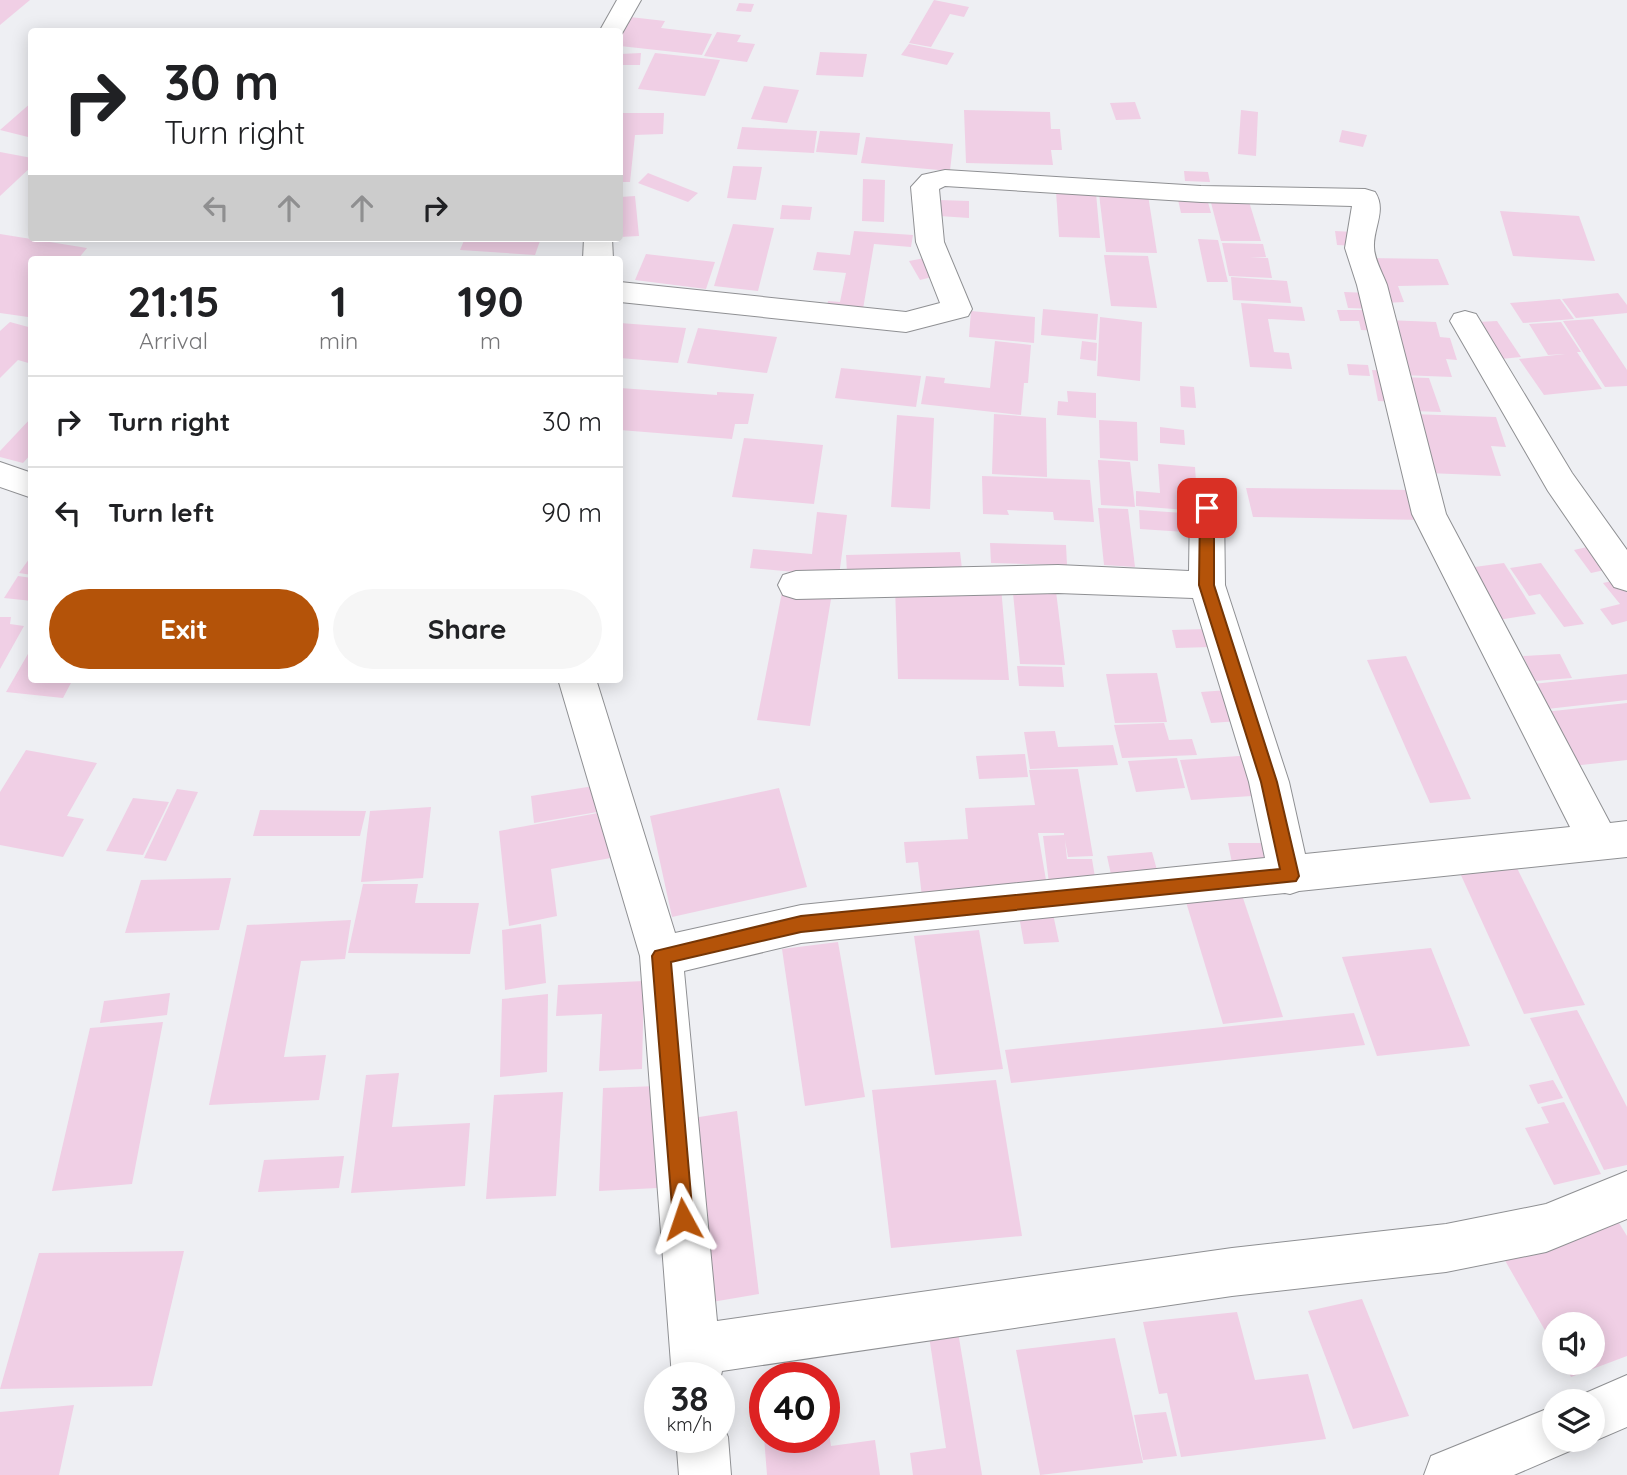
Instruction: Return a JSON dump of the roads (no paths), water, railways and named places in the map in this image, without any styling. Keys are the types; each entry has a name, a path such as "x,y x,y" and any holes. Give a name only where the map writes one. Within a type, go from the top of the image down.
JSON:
{"street":[{"path":"613,28 629,0"},
{"path":"623,292 906,322 948,313 957,309 930,242 926,187 932,181 946,178 1200,194 1364,198 1366,211 1359,248 1372,285 1429,514 1506,660 1559,769 1613,840"},
{"path":"1465,321 1560,482 1627,577"},
{"path":"0,474 28,484"},
{"path":"1207,508 1207,585 1269,782 1290,876"},
{"path":"796,585 1058,579 1207,585"},
{"path":"578,683 661,956 695,1362"},
{"path":"661,956 801,924 1290,876 1613,840"},
{"path":"707,1362 1232,1272 1446,1248 1546,1228 1627,1195"},
{"path":"1605,1410 1627,1401"},
{"path":"1450,1475 1542,1437"},
{"path":"703,1453 705,1475"}]}
